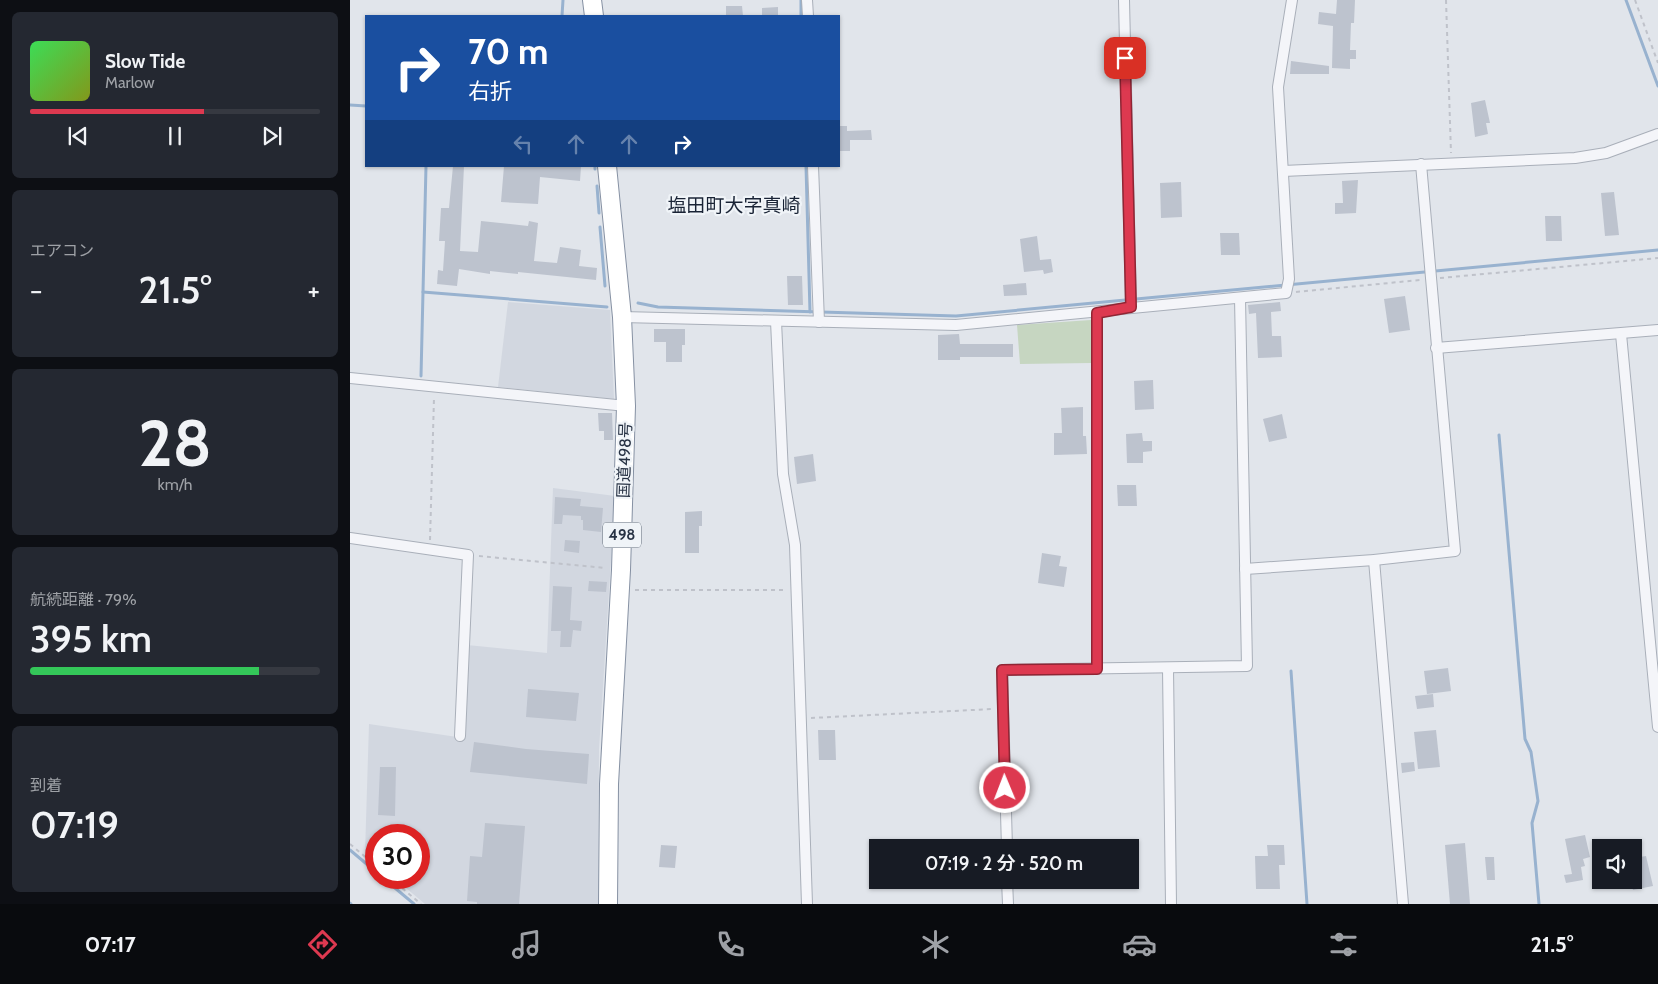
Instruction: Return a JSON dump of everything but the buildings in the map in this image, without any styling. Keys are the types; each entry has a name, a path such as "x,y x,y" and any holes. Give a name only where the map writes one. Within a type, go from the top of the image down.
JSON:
{"highway":[{"path":"592,0 594,15"},
{"name":"国道498号","path":"607,167 622,317 626,406 621,570 609,784 608,904"}],"street":[{"path":"807,0 808,15"},
{"path":"1124,0 1131,307"},
{"path":"622,317 956,325 1097,313 1131,307 1286,293 1289,279 1278,87 1292,0"},
{"path":"1283,171 1575,158 1606,153 1658,134"},
{"path":"1244,569 1374,560 1455,551 1421,164"},
{"path":"813,167 819,322"},
{"path":"1007,839 1002,670 1247,666 1240,298"},
{"path":"1097,313 1097,669"},
{"path":"776,321 783,474 795,545 807,904"},
{"path":"1436,348 1658,330"},
{"path":"1621,334 1658,728"},
{"path":"350,378 434,385 626,406"},
{"path":"350,538 468,555 460,736"},
{"path":"1374,560 1403,904"},
{"path":"1168,668 1171,904"},
{"path":"1007,889 1008,904"}],"path":[{"path":"1446,0 1451,163"},
{"path":"1635,0 1658,64"},
{"path":"1286,293 1658,258"},
{"path":"430,549 434,385"},
{"path":"468,555 621,570"},
{"path":"620,590 797,590"},
{"path":"801,719 1003,708"},
{"path":"350,844 365,857"},
{"path":"403,889 421,904"}],"shaded area":[{"path":"508,302 610,310 614,399 498,387"},
{"path":"553,488 615,496 599,750 598,904 425,904 407,889 430,889 430,824 366,824 369,724 464,738 467,645 547,653"}],"green space":[{"path":"1091,320 1091,363 1020,364 1017,325"}],"waterway":[{"path":"562,15 563,0"},
{"path":"801,0 801,15"},
{"path":"1626,0 1658,86"},
{"path":"350,105 365,106"},
{"path":"421,376 426,167"},
{"path":"806,167 810,312"},
{"path":"597,186 599,213"},
{"path":"600,227 605,286"},
{"path":"638,303 658,307 956,316 1658,250"},
{"path":"423,292 607,307"},
{"path":"1499,435 1525,739 1531,752 1538,801 1532,823 1539,904"},
{"path":"1291,671 1307,904"},
{"path":"350,850 365,863"},
{"path":"396,889 414,904"}],"district":[{"name":"塩田町大字真崎","path":"734,205"}],"route":[{"path":"1005,788 1002,670 1097,669 1097,313 1131,307 1125,58"}]}
